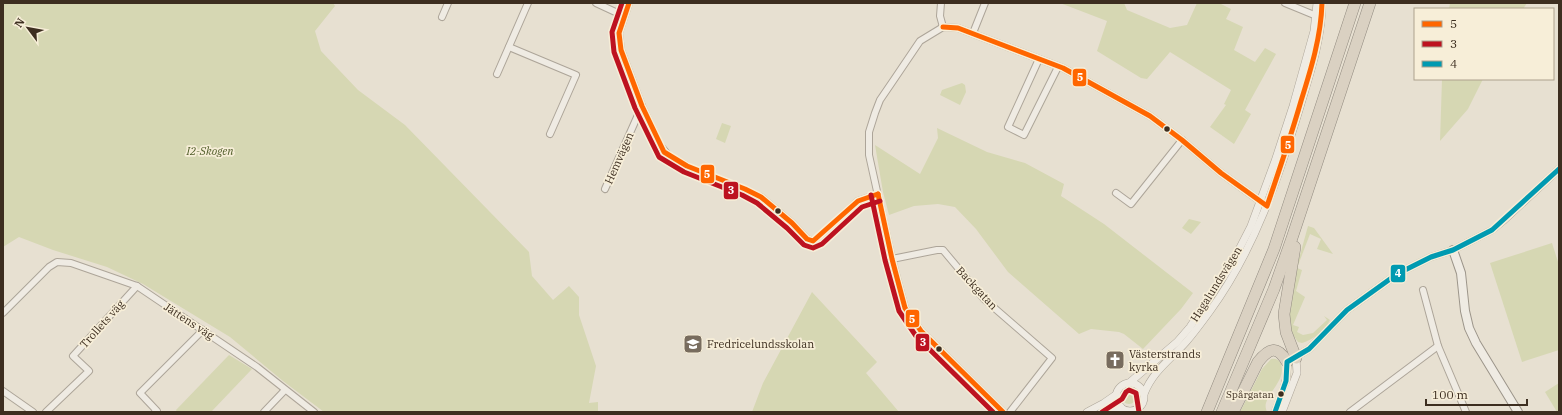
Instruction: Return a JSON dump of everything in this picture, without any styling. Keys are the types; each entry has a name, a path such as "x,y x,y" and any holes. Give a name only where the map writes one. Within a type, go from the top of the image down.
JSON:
{"highway":[{"path":"1207,412 1274,249 1355,3"},
{"path":"1222,412 1274,289 1301,215 1370,3"},
{"path":"1291,360 1284,314 1301,215"},
{"path":"1233,412 1258,362 1267,351 1271,350 1278,352 1291,360"}],"main road":[{"path":"1453,250 1461,273 1469,328 1476,344 1518,412"}],"street":[{"path":"442,17 448,3"},
{"path":"497,74 528,3"},
{"path":"596,3 624,16"},
{"path":"629,3 619,33 621,50 642,106 664,152 687,166"},
{"path":"941,3 940,16 943,27"},
{"path":"973,34 985,3"},
{"path":"1285,3 1319,17"},
{"name":"Hagalundsvägen","path":"1144,398 1152,377 1186,342 1210,312 1232,279 1252,241 1264,203 1307,84 1320,35 1317,3"},
{"name":"Hagalundsvägen","path":"1319,17 1322,3"},
{"path":"1003,412 935,345 918,326 905,308 892,259 869,155 869,132 880,100 920,41 943,27 958,28 1063,68 1150,116 1182,140 1221,173 1264,203"},
{"path":"509,47 576,75 550,134"},
{"path":"1039,59 1008,127 1024,135 1058,67"},
{"name":"Hemvägen","path":"605,189 642,106"},
{"path":"1116,192 1131,204 1182,140"},
{"path":"1275,412 1291,360 1309,349 1347,310 1390,278 1412,265 1453,250 1492,230 1559,169"},
{"path":"761,197 782,214 807,238 813,241 858,201 878,194"},
{"name":"Hagalundsvägen","path":"1130,383 1177,342 1193,322 1230,267 1264,203"},
{"name":"Backgatan","path":"892,259 942,250 984,299 1052,358 1010,412"},
{"name":"Jättens väg","path":"3,313 49,267 57,262 71,263 136,286 204,330 257,367 314,412"},
{"name":"Trollets väg","path":"46,412 89,371 73,356 136,286"},
{"path":"1423,290 1438,346 1466,412"},
{"path":"155,412 156,411 140,393 204,330"},
{"path":"1350,412 1438,346"},
{"path":"1282,412 1297,373 1291,360"},
{"path":"1124,410 1117,401 1117,394 1121,386 1133,383 1140,387 1144,398 1146,412"},
{"path":"264,412 285,390"},
{"path":"4,393 33,412"},
{"path":"1087,412 1117,394"},
{"path":"1106,412 1135,410 1142,405 1144,398"}],"green space":[{"name":"I2-Skogen","path":"3,3 333,3 335,6 315,31 321,51 358,90 405,125 529,252 532,276 553,300 569,286 579,297 579,315 596,366 589,403 598,402 598,412 324,412 283,381 230,337 143,284 107,267 53,250 19,237 3,247"},
{"path":"1060,3 1124,3 1127,10 1170,28 1187,25 1197,3 1219,3 1231,9 1226,19 1243,27 1234,50 1255,62 1265,48 1276,54 1245,110 1251,114 1234,144 1210,127 1226,105 1224,104 1231,90 1170,52 1147,79 1141,78 1097,51 1107,21"},
{"path":"1450,3 1527,3 1524,8 1449,8"},
{"path":"1442,80 1482,80 1468,109 1440,141"},
{"path":"962,83 965,85 966,92 960,105 940,95 942,90"},
{"path":"722,123 731,126 725,143 716,139"},
{"path":"937,128 987,152 1025,163 1064,184 1061,196 1104,224 1193,293 1181,309 1143,349 1124,334 1119,332 1091,329 1079,334 1008,272 976,229 955,207 938,204 914,206 889,215 883,192 875,145 920,174 938,138"},
{"path":"1189,219 1201,222 1191,234 1182,228"},
{"path":"1308,226 1314,228 1333,254 1317,249 1321,239 1310,234 1297,268 1302,270 1296,291 1305,297 1293,325 1299,327 1297,332 1303,335 1313,333 1327,320 1324,316 1330,320 1318,334 1310,340 1302,343 1298,342 1293,335 1288,318 1297,266"},
{"path":"1552,243 1559,265 1559,350 1522,362 1490,263"},
{"path":"812,292 877,362 866,373 899,412 752,412 763,383"},
{"path":"229,355 252,369 211,412 177,412 176,410"},
{"path":"1271,359 1278,360 1282,369 1280,380 1266,403 1267,412 1240,412 1262,369"},
{"path":"1559,383 1559,412 1557,412 1545,392"},
{"path":"1126,390 1132,390 1136,394 1136,400 1132,404 1126,404 1122,400 1122,394"}],"transit line":[{"name":"3","path":"622,3 612,32 614,52 635,108 659,157 684,172 742,195 757,203 787,228 804,245 813,248 822,244 862,207 880,201"},
{"name":"5","path":"629,3 619,33 621,50 642,106 664,152 687,166 761,197 792,223 807,239 813,241 858,201 878,194"},
{"name":"5","path":"943,27 958,28 1063,68 1150,116 1182,140 1221,173 1267,206 1312,65 1318,41 1322,3"},
{"name":"4","path":"1275,412 1286,381 1287,362 1309,349 1347,310 1397,274 1431,257 1453,250 1492,230 1559,169"},
{"name":"5","path":"878,194 892,259 905,308 921,331 1003,412"},
{"name":"3","path":"871,195 885,260 899,311 916,336 993,412"},
{"name":"3","path":"1102,412 1122,399 1129,390 1136,393 1139,412"}],"place":[{"name":"Fredricelundsskolan","path":"693,344"},
{"name":"Västerstrands kyrka","path":"1115,360"},
{"name":"Spårgatan","path":"1281,394"}]}
